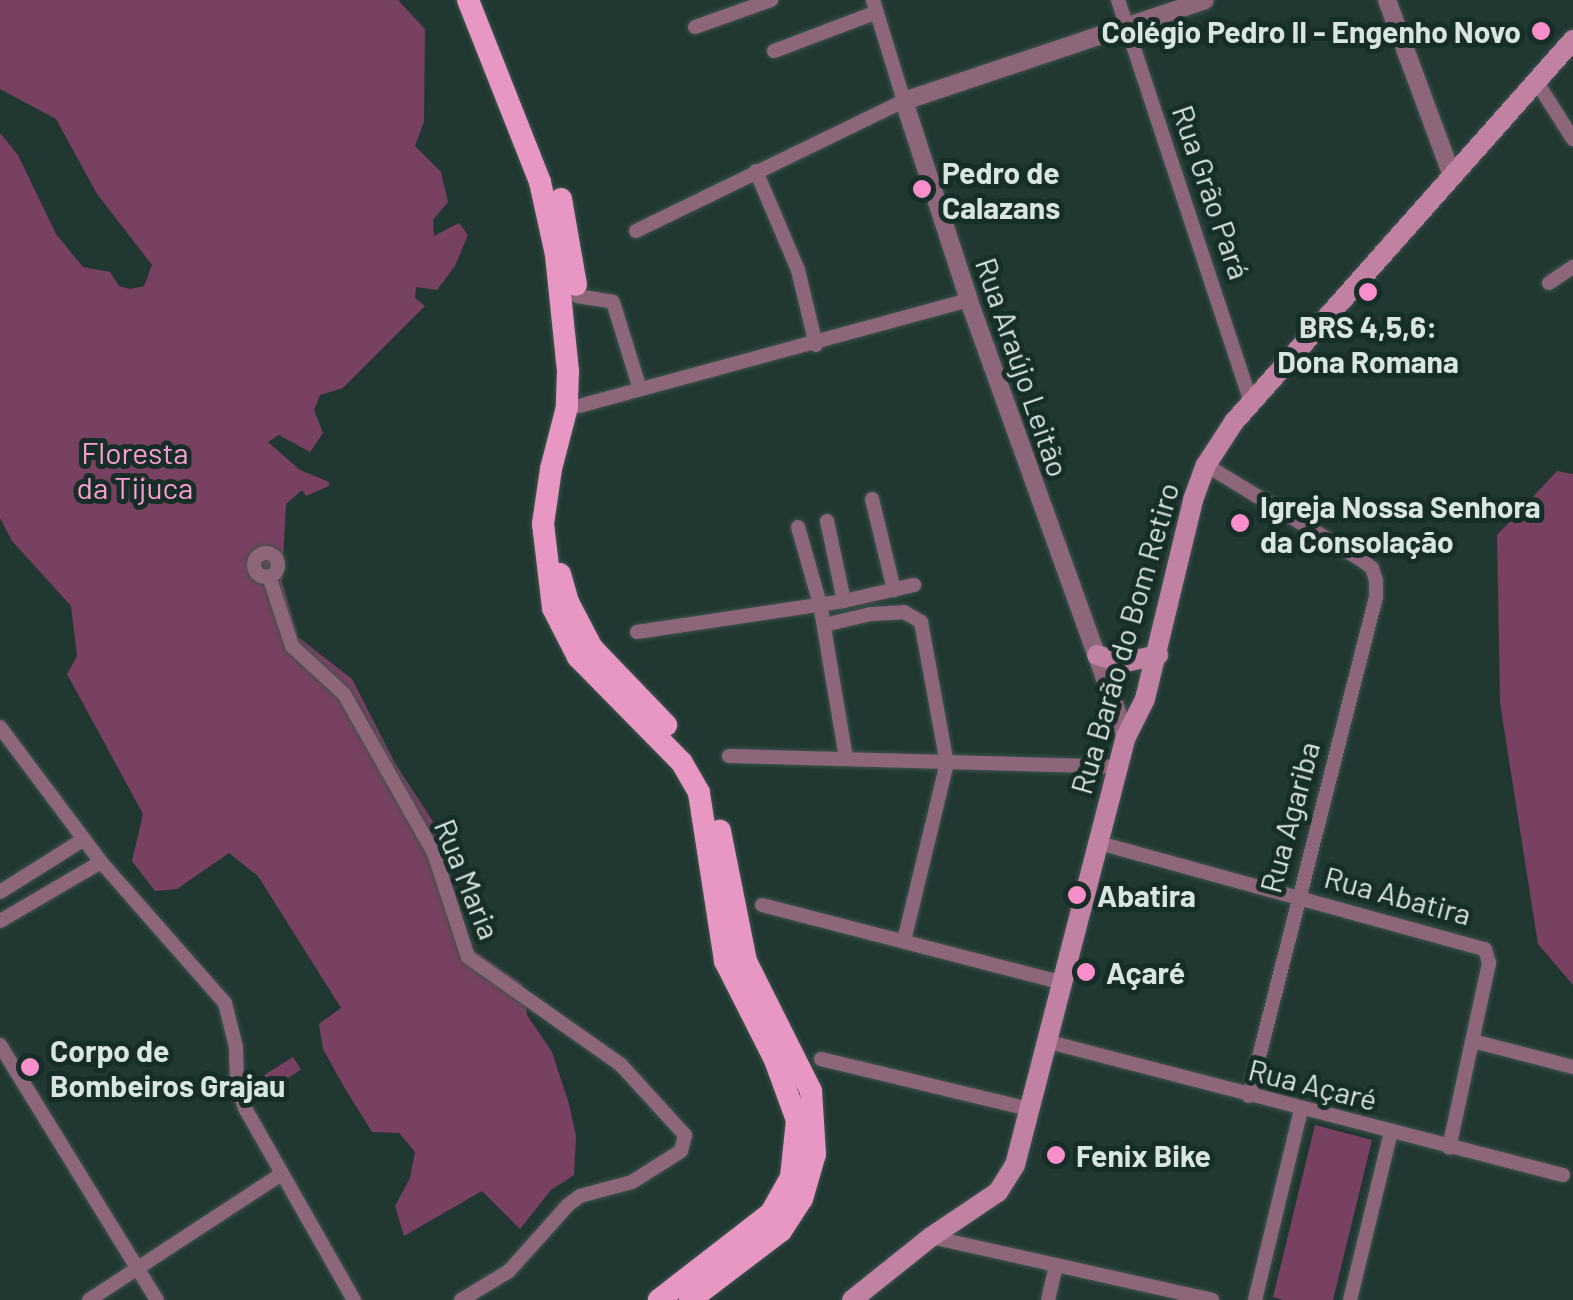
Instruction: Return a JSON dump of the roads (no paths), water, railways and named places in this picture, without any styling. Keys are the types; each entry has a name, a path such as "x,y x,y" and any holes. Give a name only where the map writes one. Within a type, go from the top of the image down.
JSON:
{"main road":[{"path":"468,0 548,204 560,284 567,407 550,469 543,524 553,608 578,657 682,763 699,793 725,961 775,1060 797,1120 791,1178 771,1213 659,1300"},
{"path":"485,0 561,199 577,296 579,406 555,523 568,602 601,659 680,738 708,780 746,961 800,1067 814,1108 816,1154 793,1216 762,1250 690,1300"},
{"name":"Rua Barão do Bom Retiro","path":"852,1300 1005,1185 1016,1165 1126,737 1145,699 1158,655 1193,500 1206,464 1251,403 1573,40"},
{"path":"1097,655 1121,662 1158,655"}],"street":[{"path":"695,27 771,0"},
{"name":"Rua Grão Pará","path":"1118,0 1251,403"},
{"path":"636,230 904,102 1205,0"},
{"path":"1387,0 1452,176"},
{"name":"Rua Araújo Leitão","path":"774,51 875,6 969,300 1126,737"},
{"path":"1536,81 1573,139"},
{"path":"756,171 798,270 816,345"},
{"path":"1549,283 1573,267"},
{"path":"577,296 613,302 639,386"},
{"path":"579,406 639,386 816,345 969,300"},
{"name":"Rua Agariba","path":"1206,464 1360,558 1372,568 1376,596 1249,1096"},
{"path":"872,498 894,590"},
{"path":"827,520 844,601"},
{"path":"798,527 820,604 846,758"},
{"name":"Rua Maria","path":"269,576 292,646 344,694 434,853 468,957 621,1065 679,1126 684,1145 632,1182 580,1196 509,1271 461,1300"},
{"path":"636,632 844,601 914,585"},
{"path":"824,625 871,614 904,612 921,622 947,764 904,941"},
{"path":"0,726 101,862 225,1004 236,1048 237,1087 280,1175 354,1300"},
{"path":"729,756 1119,766"},
{"path":"0,892 84,839"},
{"name":"Rua Abatira","path":"1099,844 1485,949 1489,964 1449,1148"},
{"path":"0,922 101,862"},
{"path":"762,905 1064,983"},
{"path":"1472,1041 1573,1067"},
{"name":"Rua Açaré","path":"1049,1042 1563,1175"},
{"path":"0,1045 156,1300"},
{"path":"820,1059 1030,1109"},
{"path":"1255,1300 1301,1110"},
{"path":"1350,1300 1391,1132"},
{"path":"88,1300 280,1175"},
{"path":"931,1237 1202,1299"},
{"path":"1048,1300 1056,1266"}],"place":[{"name":"Colégio Pedro II - Engenho Novo","path":"1541,31"},
{"name":"Pedro de Calazans","path":"922,189"},
{"name":"BRS 4,5,6: Dona Romana","path":"1368,292"},
{"name":"Igreja Nossa Senhora da Consolação","path":"1240,523"},
{"name":"Abatira","path":"1077,895"},
{"name":"Açaré","path":"1086,972"},
{"name":"Corpo de Bombeiros Grajau","path":"30,1067"},
{"name":"Fenix Bike","path":"1056,1155"}],"park label":[{"name":"Floresta da Tijuca","path":"135,469"}]}
